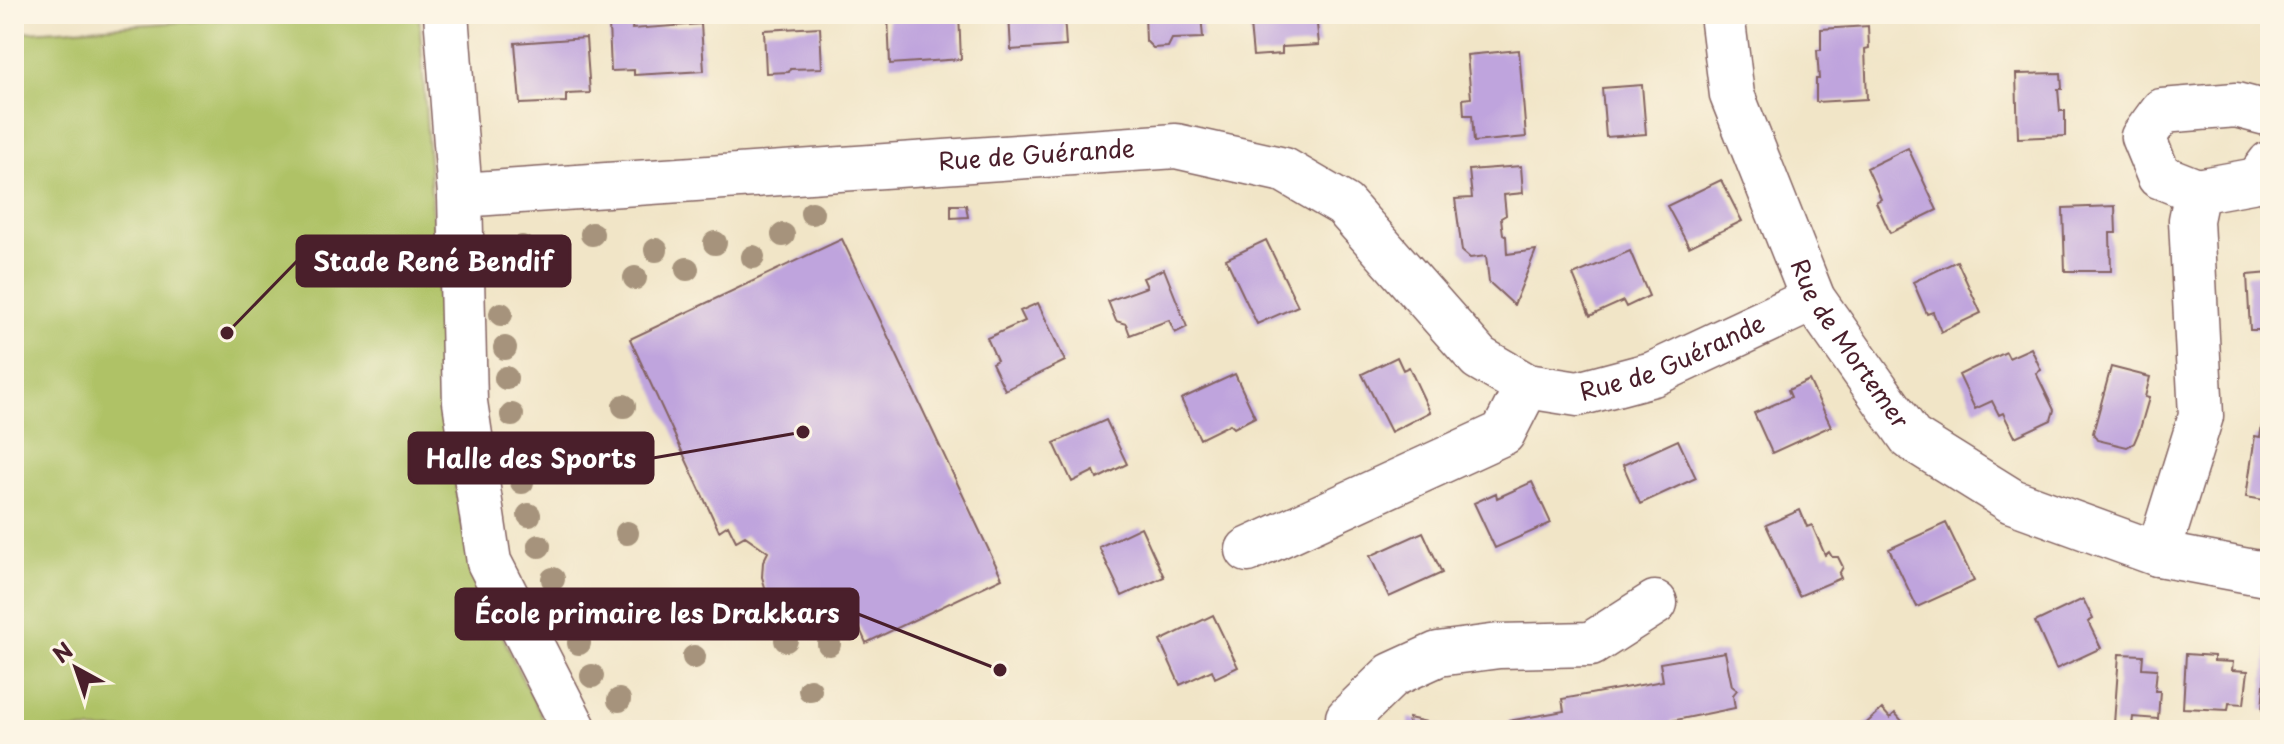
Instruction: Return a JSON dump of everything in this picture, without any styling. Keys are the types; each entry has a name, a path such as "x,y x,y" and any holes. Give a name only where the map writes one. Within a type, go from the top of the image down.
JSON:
{"street":[{"path":"446,14 460,195 465,402 489,562 575,730"},
{"name":"Rue de Mortemer","path":"1722,14 1732,95 1813,299 1911,438 2012,501 2158,554 2270,575"},
{"path":"2270,114 2236,105 2162,111 2143,137 2159,176 2197,191 2257,180 2270,163"},
{"name":"Rue de Guérande","path":"460,195 1176,146 1284,170 1344,205 1479,358 1527,386 1578,394 1653,374 1813,299"},
{"path":"2158,554 2201,416 2191,220 2197,191"},
{"path":"1248,550 1503,433 1527,386"},
{"path":"1349,730 1348,718 1392,675 1438,654 1499,646 1591,644 1655,603"}],"green space":[{"path":"305,14 419,14 448,445 462,523 477,578 549,730 14,730 14,33"}],"building":[{"path":"959,14 961,59 890,64 888,16"},
{"path":"1009,14 1064,14 1066,46 1011,50"},
{"path":"1145,14 1201,14 1203,38 1172,39 1168,47 1153,48 1146,41"},
{"path":"1249,14 1316,14 1319,45 1282,47 1282,54 1253,56"},
{"path":"1579,14 1636,14 1636,16 1579,21"},
{"path":"633,22 632,29 701,24 704,71 634,75 634,70 611,71 609,24"},
{"path":"1868,26 1869,48 1865,49 1867,99 1816,102 1816,79 1819,79 1817,50 1821,50 1821,29"},
{"path":"820,27 822,68 766,73 764,30"},
{"path":"586,38 590,93 566,94 566,102 520,104 515,43"},
{"path":"1519,50 1526,137 1474,142 1472,115 1464,115 1463,99 1471,98 1467,55"},
{"path":"2061,73 2062,89 2058,89 2060,111 2065,111 2065,136 2018,138 2016,74"},
{"path":"1642,85 1646,134 1606,137 1602,88"},
{"path":"1908,148 1937,210 1890,233 1876,202 1881,199 1867,168"},
{"path":"1521,166 1523,193 1504,195 1506,215 1501,218 1503,234 1506,236 1507,254 1536,250 1514,305 1489,282 1486,256 1470,258 1462,251 1455,199 1472,198 1469,170"},
{"path":"1721,180 1742,221 1689,247 1667,206"},
{"path":"951,205 966,205 968,217 951,218"},
{"path":"2115,206 2116,233 2110,233 2111,271 2065,271 2063,208"},
{"path":"842,239 1002,578 866,643 845,595 838,599 833,595 819,608 791,615 780,611 781,607 767,594 762,577 763,562 768,552 745,536 736,541 728,525 719,531 630,339"},
{"path":"1266,240 1298,306 1257,324 1226,259"},
{"path":"1630,251 1649,296 1626,307 1623,301 1590,316 1573,275"},
{"path":"1957,261 1981,313 1941,332 1933,312 1927,314 1913,282"},
{"path":"1164,269 1187,327 1175,333 1169,320 1130,335 1126,324 1116,321 1108,301 1147,287 1143,278"},
{"path":"2270,273 2270,330 2250,330 2247,275"},
{"path":"1038,303 1065,361 1005,390 992,363 997,360 987,338 1025,321 1020,311"},
{"path":"2031,348 2041,370 2036,373 2054,410 2051,420 2015,437 2003,413 1999,415 1992,401 1975,409 1959,375 2006,352 2009,358"},
{"path":"1397,357 1403,370 1409,367 1430,412 1391,432 1362,374"},
{"path":"2111,367 2150,377 2145,397 2149,398 2140,429 2134,443 2127,447 2097,440 2093,433"},
{"path":"1235,374 1255,417 1234,428 1230,424 1200,439 1181,399"},
{"path":"1809,380 1831,426 1772,453 1754,413 1791,397 1788,390"},
{"path":"2263,419 2270,420 2270,501 2246,497 2255,436 2260,437"},
{"path":"1106,420 1127,464 1097,479 1094,471 1072,482 1054,443"},
{"path":"1678,440 1696,478 1640,504 1623,465"},
{"path":"1532,482 1551,523 1495,548 1474,503 1496,493 1497,498"},
{"path":"1800,510 1807,527 1812,525 1825,555 1829,552 1832,557 1838,557 1843,567 1839,574 1841,578 1799,596 1766,525"},
{"path":"1946,523 1974,581 1917,607 1889,549"},
{"path":"1141,527 1164,577 1122,596 1099,547"},
{"path":"1423,532 1442,573 1389,597 1370,556"},
{"path":"2083,599 2093,619 2088,622 2101,648 2056,669 2035,622"},
{"path":"1213,615 1238,667 1215,678 1212,670 1180,685 1160,641"},
{"path":"2267,646 2270,646 2270,710 2262,710"},
{"path":"1725,652 1732,686 1737,690 1733,695 1735,708 1671,721 1673,730 1509,730 1508,721 1564,711 1562,699 1663,681 1660,663"},
{"path":"2119,654 2143,655 2142,668 2157,669 2155,691 2160,691 2158,719 2133,717 2132,726 2114,724"},
{"path":"2186,654 2214,656 2214,661 2233,662 2232,670 2248,671 2244,704 2229,703 2228,710 2183,708"},
{"path":"1882,709 1890,718 1895,713 1910,730 1859,730"},
{"path":"1409,718 1457,729 1457,730 1407,730"}],"place":[{"name":"Stade René Bendif","path":"227,333"},
{"name":"Halle des Sports","path":"803,432"},
{"name":"École primaire les Drakkars","path":"1000,670"}]}
